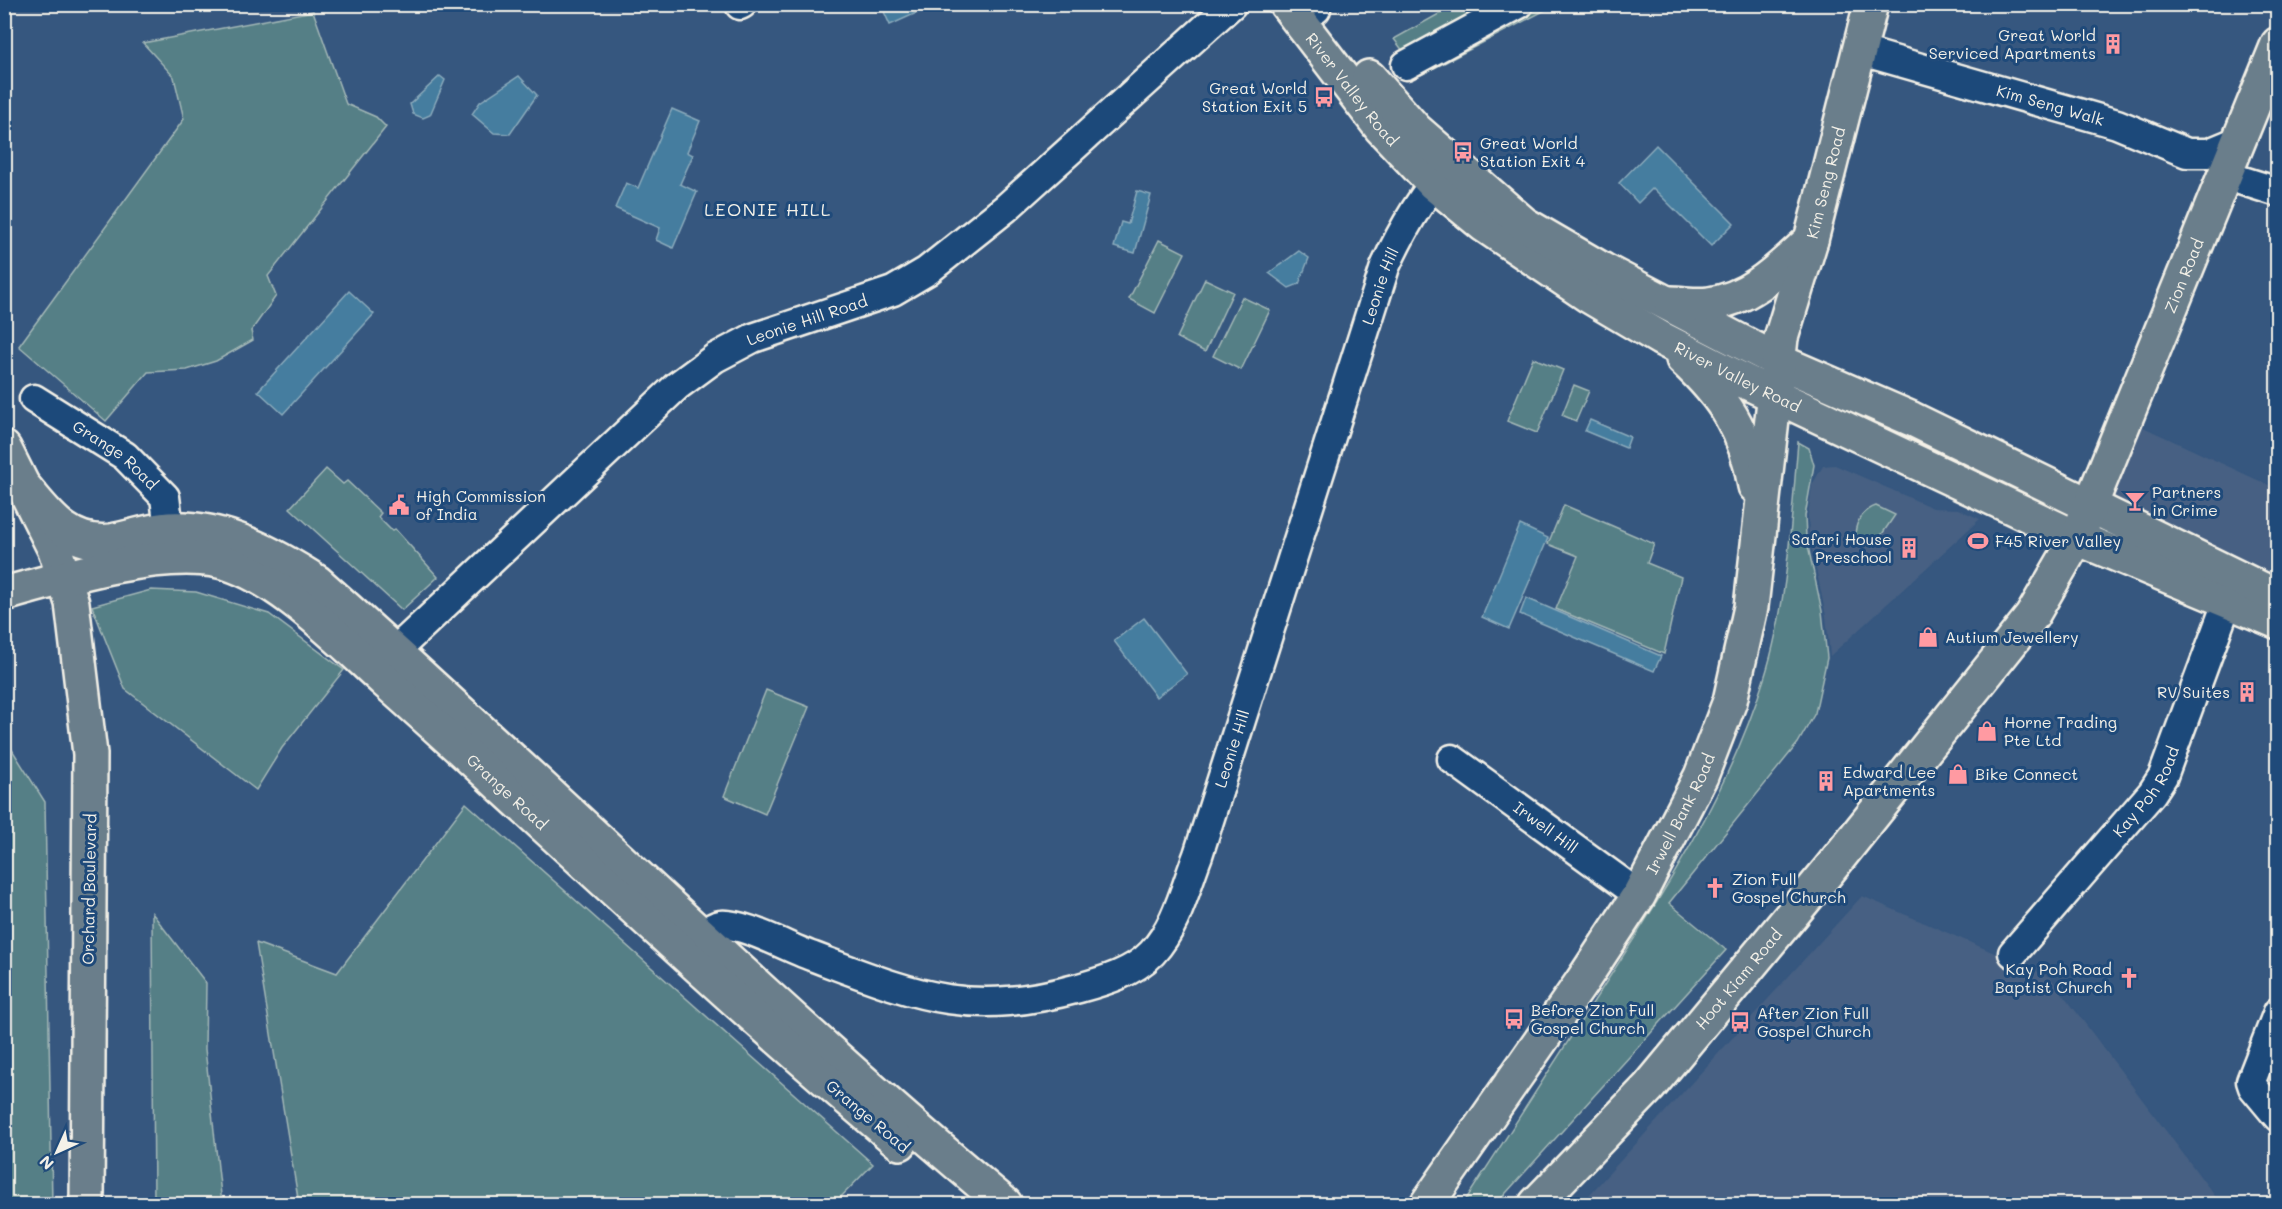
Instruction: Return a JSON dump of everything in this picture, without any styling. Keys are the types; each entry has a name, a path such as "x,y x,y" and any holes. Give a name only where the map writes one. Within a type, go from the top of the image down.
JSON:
{"main road":[{"name":"Kim Seng Road","path":"1778,362 1781,338 1811,240 1871,4"},
{"name":"River Valley Road","path":"1308,6 1387,135 1442,173 1524,224 1663,302 1778,362 1912,419 2277,597"},
{"name":"Zion Road","path":"2089,507 2277,44"},
{"name":"River Valley Road","path":"1442,173 1484,225 1589,296 1660,338 1746,382 2077,538 2277,622"},
{"path":"1663,302 1708,304 1735,298 1757,286 1811,240"},
{"path":"1660,338 1706,380 1731,414 1741,432 1752,466 1760,516"},
{"name":"Irwell Bank Road","path":"1427,1204 1581,983 1639,895 1701,776 1730,700 1751,607 1778,362"},
{"name":"Grange Road","path":"4,448 55,550 64,577 171,558 215,560 269,584 298,603 705,956 1005,1204"},
{"name":"Grange Road","path":"26,489 55,525 81,538 108,541 169,529 213,533 253,545 287,562 317,582 395,651 705,956 835,1088 974,1204"},
{"name":"Hoot Kiam Road","path":"1536,1204 1649,1087 1829,870 2032,616 2077,538 2089,507"},
{"path":"4,594 64,577"},
{"name":"Orchard Boulevard","path":"64,577 72,603 90,754 87,1204"}],"street":[{"name":"Leonie Hill Road","path":"395,651 677,386 715,358 753,338 893,291 919,277 970,240 1232,4"},
{"path":"1406,65 1519,4"},
{"name":"Kim Seng Walk","path":"1858,50 2116,124 2187,153 2209,153 2238,141"},
{"name":"Leonie Hill","path":"705,956 765,945 790,949 919,996 963,1003 1002,1004 1059,994 1105,981 1135,966 1151,954 1168,932 1198,855 1382,276 1394,248 1442,173"},
{"path":"2224,175 2277,192"},
{"name":"Grange Road","path":"34,399 125,456 165,497 169,529"},
{"name":"Kay Poh Road","path":"2013,953 2152,793 2163,776 2228,600"},
{"name":"Irwell Hill","path":"1452,759 1639,895"},
{"path":"2277,1012 2251,1081 2253,1087 2277,1117"}],"shaded area":[{"path":"881,5 934,5 890,25"},
{"path":"440,76 445,80 430,115 423,118 413,114 410,104"},
{"path":"519,76 537,95 510,134 494,133 472,114 480,102"},
{"path":"672,109 700,121 687,152 693,155 680,184 697,192 673,248 656,240 660,228 615,208 626,183 638,188"},
{"path":"1656,145 1734,223 1711,246 1653,188 1638,203 1619,183"},
{"path":"1137,191 1151,195 1135,253 1114,247 1121,222 1128,224"},
{"path":"1299,251 1309,258 1299,284 1289,288 1269,273"},
{"path":"349,291 374,314 283,414 258,391"},
{"path":"1590,420 1630,437 1626,448 1585,431"},
{"path":"2143,427 2277,489 2277,579 2110,502"},
{"path":"1835,465 1933,508 1958,509 1980,519 1830,656 1826,616 1809,535 1808,515 1812,485 1823,466"},
{"path":"1520,525 1548,538 1509,629 1482,617"},
{"path":"1526,598 1661,656 1654,671 1520,614"},
{"path":"1144,618 1187,674 1156,697 1114,641"},
{"path":"1862,896 2050,977 2221,1204 1581,1204"}],"green space":[{"path":"1455,5 1555,5 1421,75 1394,39"},
{"path":"313,11 346,104 376,117 386,127 268,276 276,296 251,331 253,340 216,361 187,370 148,372 106,421 19,346 184,119 174,77 143,43"},
{"path":"1159,240 1185,253 1155,313 1129,299"},
{"path":"1205,279 1233,292 1205,352 1177,338"},
{"path":"1242,297 1270,310 1241,370 1213,356"},
{"path":"1533,358 1563,370 1537,433 1507,421"},
{"path":"1574,385 1589,391 1576,421 1562,415"},
{"path":"1798,442 1809,448 1814,465 1805,516 1806,537 1822,611 1827,658 1815,713 1798,743 1669,903 1726,950 1496,1204 1463,1204 1650,914 1694,839 1733,761 1764,679 1778,621 1787,562"},
{"path":"326,469 343,484 347,481 381,513 378,517 392,531 395,529 438,577 402,610 290,508"},
{"path":"1564,505 1654,544 1647,563 1681,577 1664,654 1556,609 1578,556 1548,544"},
{"path":"1876,506 1895,515 1874,546 1864,545 1858,541 1856,535 1858,521 1869,509"},
{"path":"151,590 196,592 269,614 344,670 282,748 256,790 125,689 92,606"},
{"path":"766,690 809,707 765,814 724,796"},
{"path":"4,737 45,802 52,1204 5,1204"},
{"path":"466,803 873,1164 834,1204 299,1204 256,943 337,973"},
{"path":"152,913 206,983 205,1049 222,1204 154,1204"}],"place":[{"name":"Great World Serviced Apartments","path":"2113,44"},
{"name":"Great World Station Exit 5","path":"1324,97"},
{"name":"Great World Station Exit 4","path":"1463,152"},
{"name":"Partners in Crime","path":"2135,501"},
{"name":"High Commission of India","path":"399,505"},
{"name":"F45 River Valley","path":"1978,541"},
{"name":"Safari House Preschool","path":"1909,548"},
{"name":"Autium Jewellery","path":"1928,637"},
{"name":"RV Suites","path":"2247,692"},
{"name":"Horne Trading Pte Ltd","path":"1987,731"},
{"name":"Bike Connect","path":"1958,774"},
{"name":"Edward Lee Apartments","path":"1826,781"},
{"name":"Zion Full Gospel Church","path":"1715,888"},
{"name":"Kay Poh Road Baptist Church","path":"2129,978"},
{"name":"Before Zion Full Gospel Church","path":"1514,1019"},
{"name":"After Zion Full Gospel Church","path":"1740,1022"}],"district":[{"name":"LEONIE HILL","path":"768,210"}]}
